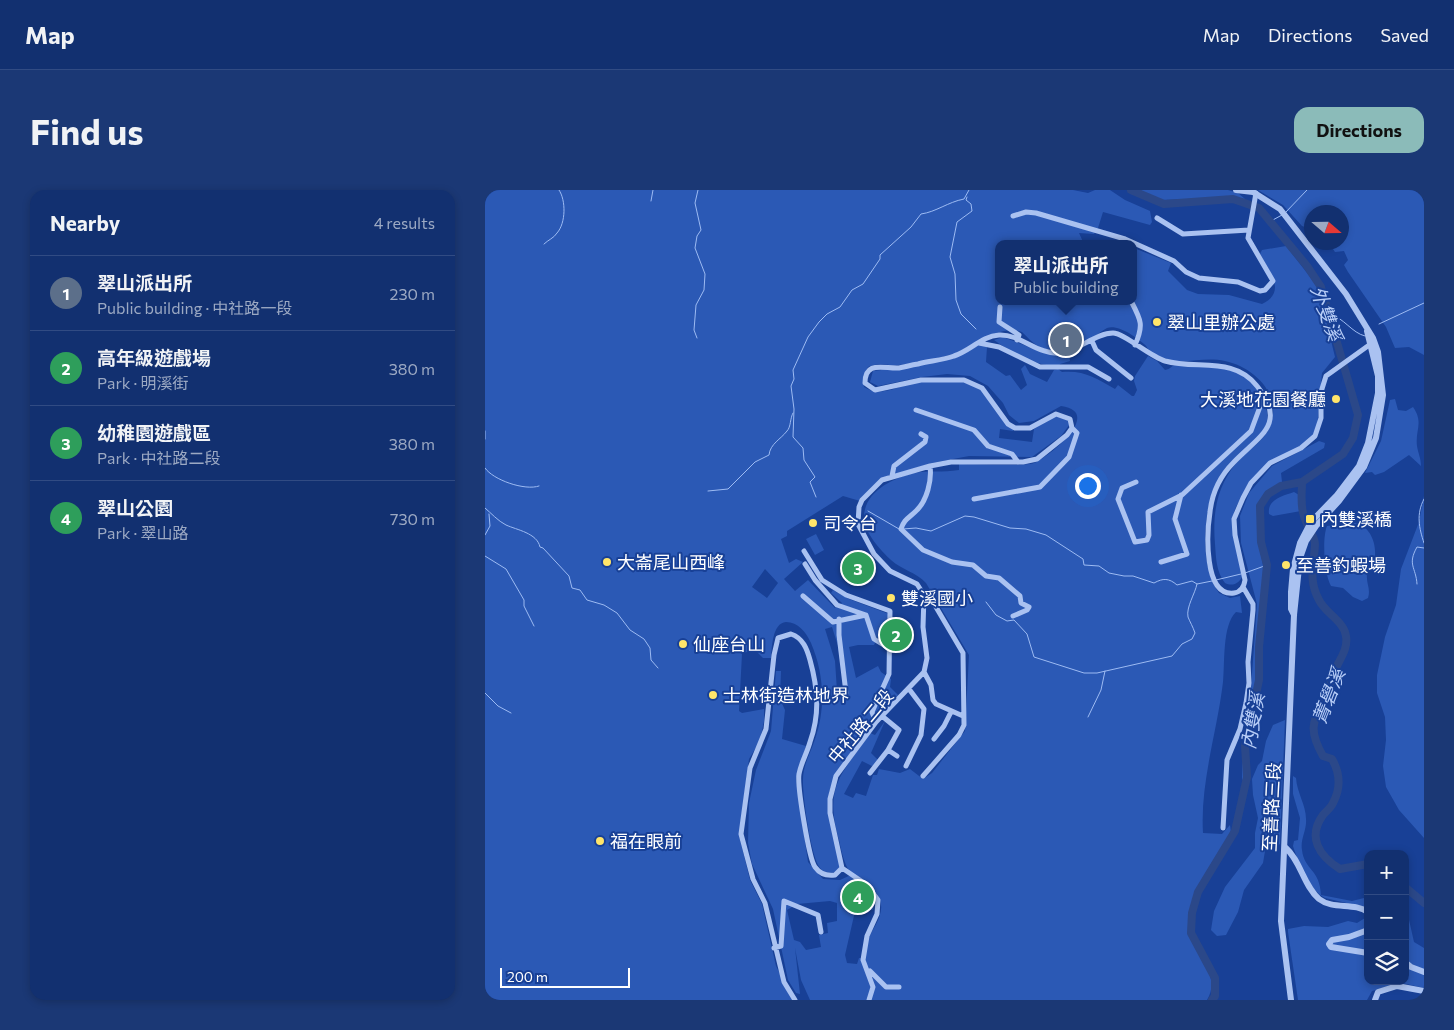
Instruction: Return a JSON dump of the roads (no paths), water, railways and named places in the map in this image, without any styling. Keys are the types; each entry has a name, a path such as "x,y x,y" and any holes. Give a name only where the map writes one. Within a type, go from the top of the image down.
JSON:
{"street":[{"path":"1236,190 1249,190"},
{"name":"至善路三段","path":"1249,190 1275,205 1290,220 1346,294 1367,331 1383,394 1371,452 1358,476 1307,533 1300,558 1294,615 1281,921 1291,1000"},
{"path":"1137,244 1174,261 1186,272 1199,278 1238,282 1260,291 1265,290 1273,281 1249,242 1249,227 1255,195"},
{"path":"1013,216 1026,212 1036,213 1127,240"},
{"path":"1157,218 1183,234 1249,227"},
{"path":"1133,305 1140,318 1142,330 1135,345"},
{"path":"1000,307 999,322 1019,335 1017,340"},
{"path":"974,499 1040,487 1069,457 1077,433 1072,428 1070,419 1057,414 1030,428 1015,428 1009,424 982,388 964,380 921,380 875,390 865,383 865,377 871,368 877,366 898,368 955,356 978,343 1000,335 1017,340 1038,350 1060,353 1111,333 1119,334 1153,357 1168,362 1216,365 1238,370 1257,385 1269,406 1271,419 1267,431 1225,472 1214,493 1210,513 1208,551 1214,582 1225,592 1237,592 1243,587"},
{"path":"1092,341 1096,350 1131,378"},
{"path":"978,343 999,346 1040,367 1089,367 1109,379"},
{"path":"1223,828 1227,760 1240,729 1249,683 1248,662 1253,610 1253,604 1243,587 1245,571 1235,535 1234,519 1237,509 1261,471 1270,463 1309,443 1315,436 1321,418 1323,384 1332,371 1370,345"},
{"path":"1135,482 1122,488 1118,499 1135,542 1147,540 1149,535 1148,512 1182,495 1251,431 1264,396"},
{"path":"916,410 974,430 988,446 1012,454 1018,462"},
{"path":"923,776 959,735 964,725 963,653 933,602 924,595 917,584 890,571 882,564 858,524 859,507 862,500 875,484 892,476 951,462 1018,462 1037,459 1067,435 1072,428"},
{"path":"892,476 893,466 925,442 926,437 921,434"},
{"path":"930,466 931,473 924,501 917,511 904,520 901,529 923,550 952,562 973,565 982,574 999,578 1020,596 1021,603 1029,607 1027,610 1013,616"},
{"path":"1161,562 1187,554 1175,519 1182,495"},
{"path":"804,551 822,580 846,595 890,612 889,674 872,712 876,722"},
{"path":"805,564 815,580 837,605 867,615"},
{"path":"924,595 923,627 927,658 924,672 931,684 933,700 951,712 963,716"},
{"path":"803,596 833,622 839,619 867,615"},
{"path":"867,615 874,639 890,648"},
{"path":"839,619 839,635 846,693"},
{"name":"中社路二段","path":"795,1000 783,982 765,903 753,880 741,834 750,768 766,729 776,642 778,638 785,634 796,636 804,644 817,691 818,705 815,727 799,776 810,857 815,867 827,875 838,874 842,868 830,813 833,786 841,768 861,746 876,722 924,672"},
{"path":"906,766 921,736 924,709 909,689"},
{"path":"934,739 944,726 951,712"},
{"path":"870,773 888,750 899,730 882,716"},
{"path":"888,750 897,756"},
{"path":"1285,847 1297,860 1307,882 1320,900 1327,903 1360,907 1364,910"},
{"path":"842,868 867,885 877,900 877,914 867,936 863,960 875,978 886,987 899,987"},
{"path":"774,948 781,946 784,901 818,915 821,932"},
{"path":"1364,931 1332,940 1329,944 1331,948 1364,952"},
{"path":"1409,965 1424,972"},
{"path":"867,967 873,987 869,1000"},
{"path":"1375,1000 1378,992 1397,986 1424,990"}],"waterway":[{"path":"544,244 556,235 562,223 564,205 559,190"},
{"path":"651,201 653,190"},
{"path":"697,338 694,330 696,305 704,290 705,274 695,248 697,236 701,230 695,203 698,190"},
{"path":"816,497 810,482 815,477 804,460 803,448 793,437 794,409 791,386 794,379 793,370 808,337 827,314 840,307 852,290 863,284 880,259 880,255 911,227 921,214 964,199 969,190"},
{"name":"內雙溪","path":"1131,190 1164,204 1233,199 1259,208 1307,266 1321,287 1358,415 1353,438 1343,454 1302,482 1281,486 1268,494 1260,506 1261,542 1267,565 1259,647 1259,680 1245,746 1247,777 1235,831 1198,892 1192,913 1191,933 1215,978 1215,996 1212,1000"},
{"path":"1285,213 1307,190"},
{"path":"967,197 966,200 971,204 972,211 957,222 950,257 955,274 956,300 961,314 976,329"},
{"path":"1271,221 1282,215"},
{"path":"1379,324 1424,303"},
{"name":"外雙溪","path":"1330,314 1365,336"},
{"path":"708,491 728,489 755,462 769,455 774,445 788,429 793,413"},
{"path":"485,431 485,439"},
{"path":"485,468 495,477 518,486 539,486"},
{"name":"菁礐溪","path":"1302,482 1303,512 1315,544 1314,586 1322,605 1342,626 1346,636 1344,653 1314,723 1318,746 1323,756 1332,759 1339,781 1336,797 1318,823 1316,838 1321,852 1340,869 1364,865"},
{"path":"1424,499 1421,505 1419,521 1424,543"},
{"path":"485,508 506,525 535,538 540,547 569,576 572,588 580,590 587,600 604,605 617,613 630,630 644,639 650,648 651,660 658,668"},
{"path":"868,511 899,529"},
{"path":"485,535 490,526 489,514"},
{"path":"903,529 916,528 931,531 965,516 974,517 1010,528 1026,529 1046,535 1083,559 1084,565 1099,566 1109,573 1133,576 1154,583 1160,580 1169,580 1177,585 1192,581 1197,584 1212,581"},
{"path":"1417,584 1412,562 1417,547 1424,548"},
{"path":"485,556 506,569 524,600 524,606 534,626"},
{"path":"1245,573 1267,565"},
{"path":"1216,580 1241,574"},
{"path":"986,602 996,615 1007,621 1014,620 1027,634 1034,657 1084,673 1097,673 1172,656 1182,644 1192,639 1195,633 1188,613 1197,584"},
{"path":"1088,717 1101,690 1105,671"},
{"path":"485,693 498,706 511,713"},
{"name":"菁礐溪","path":"1409,890 1424,903"}],"place":[{"name":"翠山里辦公處","path":"1157,322"},
{"name":"翠山派出所","path":"1066,340"},
{"name":"大溪地花園餐廳","path":"1336,399"},
{"name":"內雙溪橋","path":"1310,519"},
{"name":"司令台","path":"813,523"},
{"name":"大崙尾山西峰","path":"607,562"},
{"name":"至善釣蝦場","path":"1286,565"},
{"name":"幼稚園遊戲區","path":"858,568"},
{"name":"雙溪國小","path":"891,598"},
{"name":"高年級遊戲場","path":"896,635"},
{"name":"仙座台山","path":"683,644"},
{"name":"士林街造林地界","path":"713,695"},
{"name":"福在眼前","path":"600,841"},
{"name":"翠山公園","path":"858,897"}]}
